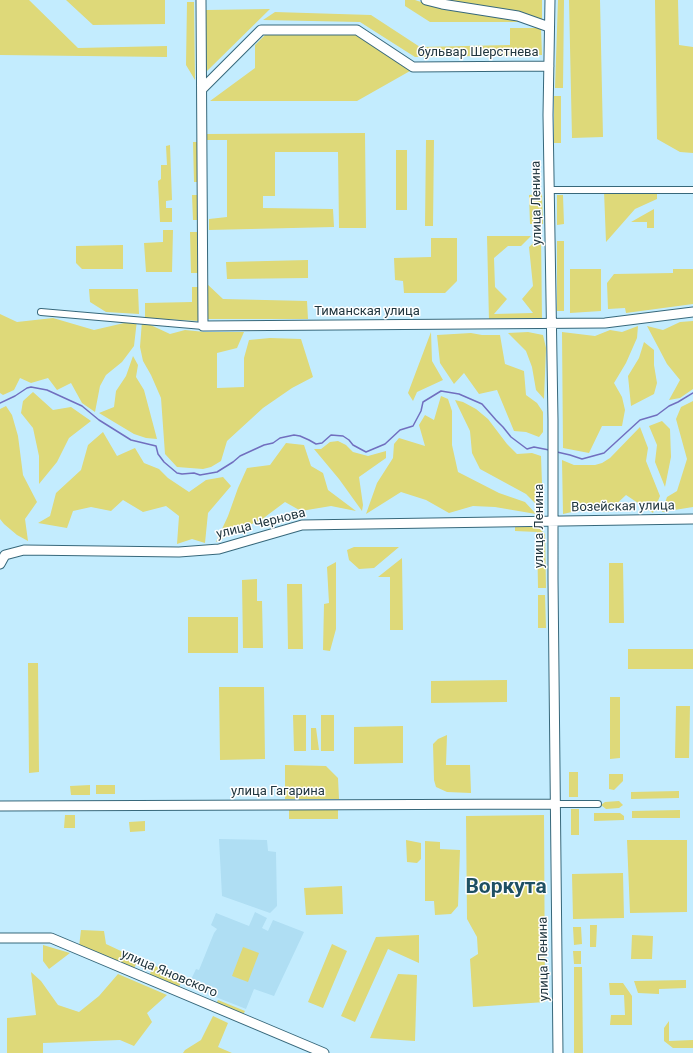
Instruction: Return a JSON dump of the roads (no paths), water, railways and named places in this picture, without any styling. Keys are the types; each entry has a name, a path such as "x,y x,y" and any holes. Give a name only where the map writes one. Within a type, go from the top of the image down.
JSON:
{"main road":[{"path":"201,0 203,326"},
{"path":"426,0 518,16 550,27"},
{"name":"улица Ленина","path":"550,0 549,66 558,1053"},
{"name":"бульвар Шерстнева","path":"202,89 261,30 357,30 413,67 549,66"},
{"name":"Тиманская улица","path":"203,326 605,323 693,312"},
{"name":"Возейская улица","path":"553,521 693,519"},
{"name":"улица Чернова","path":"0,564 5,554 24,550 179,552 219,549 302,525 553,521"},
{"name":"улица Гагарина","path":"0,806 555,804"},
{"name":"улица Яновского","path":"0,938 51,938 324,1053"}],"street":[{"path":"550,190 693,190"},
{"name":"Тиманская улица","path":"41,312 203,326"},
{"path":"555,804 598,804"}],"waterway":[{"path":"0,403 27,388 31,387 47,390 82,406 99,420 131,440 156,446 158,454 164,462 177,473 182,474 194,473 200,475 217,472 240,456 264,445 273,443 280,438 294,435 300,436 316,444 322,443 331,435 343,436 353,445 366,452 385,444 400,430 413,426 421,411 423,402 441,391 459,394 482,404 511,437 527,449 534,447 549,450"},
{"path":"557,452 582,459 604,453 640,420 657,415 669,406 693,393"}],"district":[{"name":"Воркута","path":"506,888"}]}
